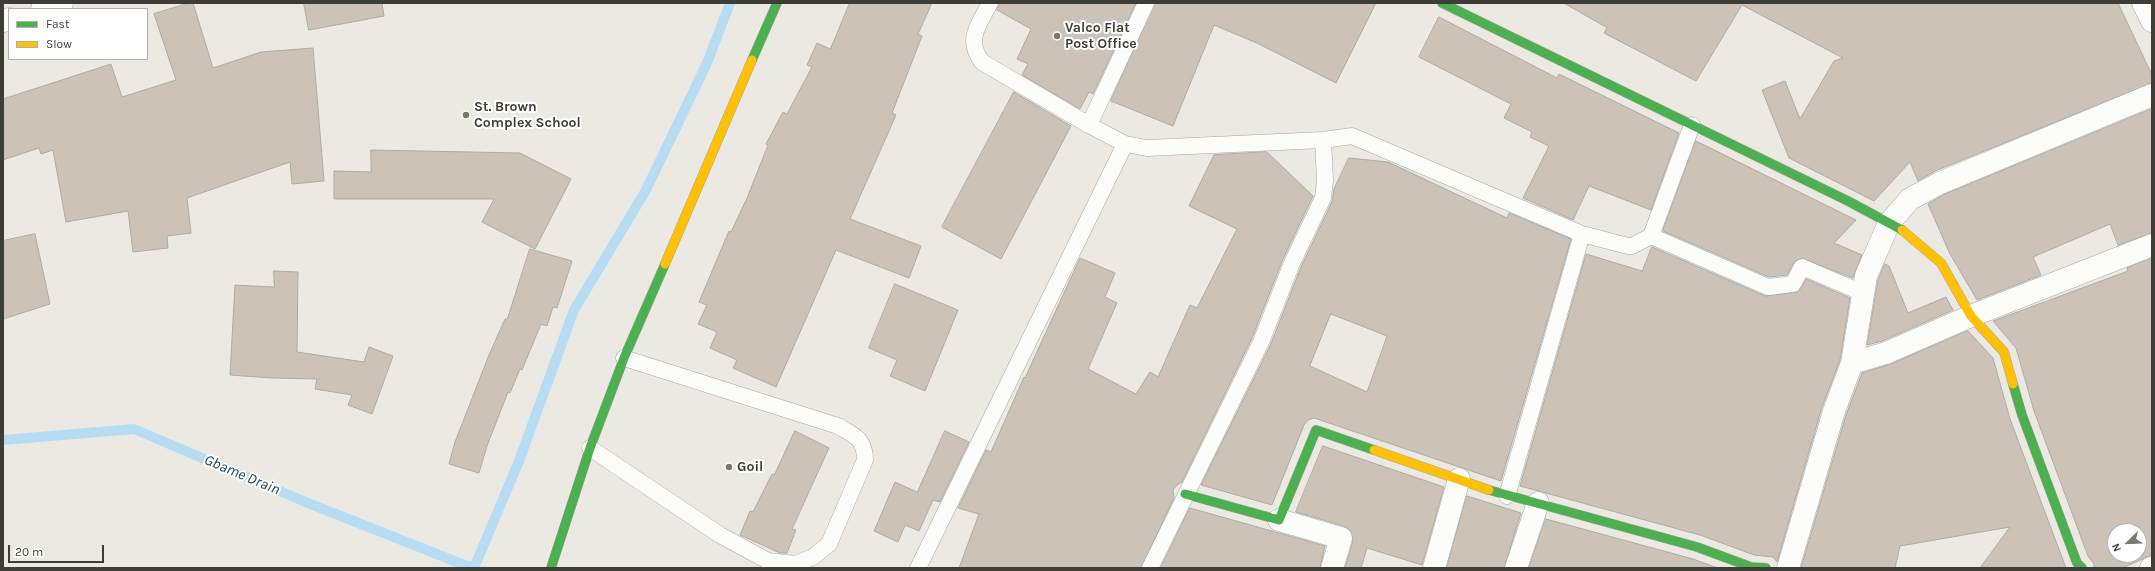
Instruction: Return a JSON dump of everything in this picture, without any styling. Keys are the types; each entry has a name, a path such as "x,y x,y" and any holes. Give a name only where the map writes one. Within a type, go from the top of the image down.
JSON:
{"street":[{"path":"45,8 62,3"},
{"path":"551,568 590,448 624,358 777,3"},
{"path":"1442,3 1692,125 1904,231 1941,263 1971,316 2004,352 2022,415 2077,563 2082,568"},
{"path":"2143,3 2152,22"},
{"path":"1788,568 1834,411 1852,363 1866,276 1888,223 1910,199 1940,183 2152,95"},
{"path":"1852,363 1886,353 1971,316 2152,245"},
{"path":"1279,520 1316,430 1507,496 1538,503 1697,547 1751,567 1766,568"},
{"path":"1434,568 1459,479"},
{"path":"1186,494 1341,538 1332,568"},
{"path":"1516,568 1538,503"}],"lane":[{"path":"990,3 974,36 976,54 982,62 1089,125 1125,144 1147,148 1323,140 1352,136 1582,234 1628,246 1632,246 1651,236 1692,125"},
{"path":"1089,125 1146,3"},
{"path":"1150,568 1261,342 1292,263 1323,198 1325,180 1323,140"},
{"path":"918,568 1125,144"},
{"path":"1507,496 1582,234"},
{"path":"1651,236 1768,287 1793,284 1802,267 1863,293"},
{"path":"590,448 720,535 768,561 796,564 813,557 829,544 865,460 865,448 857,437 838,426 624,358"}],"building":[{"path":"193,3 213,68 261,52 313,48 324,181 292,184 290,162 187,198 191,233 167,236 168,248 133,252 128,211 66,222 53,150 41,154 39,148 3,160 3,99 111,64 122,97 176,80 154,14"},
{"path":"304,3 382,3 384,16 309,30"},
{"path":"850,3 932,3 918,34 922,36 892,113 896,115 850,219 921,246 909,278 836,250 776,387 733,368 737,360 710,348 717,332 698,324 707,305 699,302 729,231 731,232 747,198 768,145 766,144 783,112 787,114 812,67 807,65 817,43 830,49"},
{"path":"999,3 1136,3 1093,94 1089,92 1080,109 1022,75 1028,64 1017,59 1031,29 997,10"},
{"path":"1155,3 1376,3 1336,83 1259,44 1214,25 1173,126 1111,101"},
{"path":"1564,3 2118,3 2152,75 2152,83 1935,171 1918,181 1910,162 1874,201 1789,158 1762,90 1785,81 1800,119 1834,61 1843,58 1742,5 1696,81 1604,33 1607,28"},
{"path":"1439,17 1557,78 1559,74 1679,133 1651,210 1589,186 1573,220 1523,198 1549,146 1530,137 1532,132 1504,118 1511,104 1419,57"},
{"path":"1014,92 1071,126 1001,259 942,227"},
{"path":"2152,109 2152,233 2118,245 2110,224 2033,257 2041,275 1977,300 1950,254 1928,204 1945,194"},
{"path":"1696,141 1856,220 1834,243 1862,255 1853,278 1801,258 1794,262 1787,275 1769,277 1663,231"},
{"path":"371,150 520,153 571,179 535,249 482,222 494,199 334,199 334,171 371,172"},
{"path":"1267,152 1313,196 1283,259 1252,338 1182,482 1173,490 1174,498 1141,568 959,568 979,514 958,508 986,450 991,452 1024,377 1025,378 1080,258 1115,273 1105,297 1117,303 1088,369 1136,394 1150,372 1158,377 1190,305 1197,308 1237,229 1189,206 1214,155"},
{"path":"1349,158 1388,162 1507,218 1509,213 1571,239 1501,481 1314,418 1308,420 1304,425 1272,505 1201,485 1270,346 1301,267 1332,202 1334,189","holes":["1331,314 1387,336 1367,392 1310,366"]},
{"path":"35,234 50,304 3,319 3,241"},
{"path":"1652,247 1765,296 1798,292 1806,279 1850,298 1840,360 1822,407 1777,562 1773,557 1754,555 1700,535 1520,486 1586,254 1642,271"},
{"path":"530,249 572,261 557,308 553,307 547,326 541,324 522,370 520,369 510,393 508,392 487,446 479,473 449,464 455,442 489,355 505,319 507,319"},
{"path":"2152,258 2152,555 2147,557 2147,523 2107,523 2107,563 2134,563 2122,568 2094,568 2094,564 2088,556 2034,411 2016,348 1993,321 2128,271 2127,268"},
{"path":"1885,264 1889,266 1908,313 1946,297 1953,310 1882,341 1867,345 1878,280"},
{"path":"274,271 298,272 297,352 364,362 369,347 393,356 372,414 348,405 352,395 315,389 317,379 230,375 235,285 274,287"},
{"path":"895,284 958,310 925,391 890,376 897,360 869,348"},
{"path":"1968,331 1993,358 2010,419 2066,568 1980,568 2010,527 1900,546 1895,568 1801,568 1846,415 1862,373 1891,364"},
{"path":"795,431 829,448 792,529 796,530 787,553 780,553 740,535 750,511 753,512 772,474 774,475"},
{"path":"945,431 969,442 940,502 933,500 919,531 905,525 898,542 874,531 895,482 917,492"},
{"path":"1323,446 1444,487 1422,565 1367,548 1361,568 1345,568 1353,541 1350,530 1344,526 1296,512"},
{"path":"1467,496 1521,513 1504,568 1447,568"},
{"path":"1190,508 1325,546 1320,568 1161,568"},
{"path":"1546,519 1693,559 1718,568 1529,568"}],"waterway":[{"path":"474,568 519,461 574,310 646,190 707,63 730,3"},
{"name":"Gbame Drain","path":"3,440 134,429 303,501 472,568"}],"traffic: fast":[{"path":"752,60 777,3"},
{"path":"1442,3 1848,201 1902,230"},
{"path":"551,568 590,448 624,358 665,264"},
{"path":"2013,384 2022,415 2077,563 2082,568"},
{"path":"1185,494 1279,520 1316,430 1374,450"},
{"path":"1489,490 1697,547 1751,567 1766,568"}],"traffic: slow":[{"path":"665,264 752,60"},
{"path":"1902,230 1941,263 1971,316 2004,352 2013,384"},
{"path":"1374,450 1489,490"}],"place":[{"name":"Valco Flat Post Office","path":"1057,36"},
{"name":"St. Brown Complex School","path":"466,115"},
{"name":"Goil","path":"729,467"}]}
